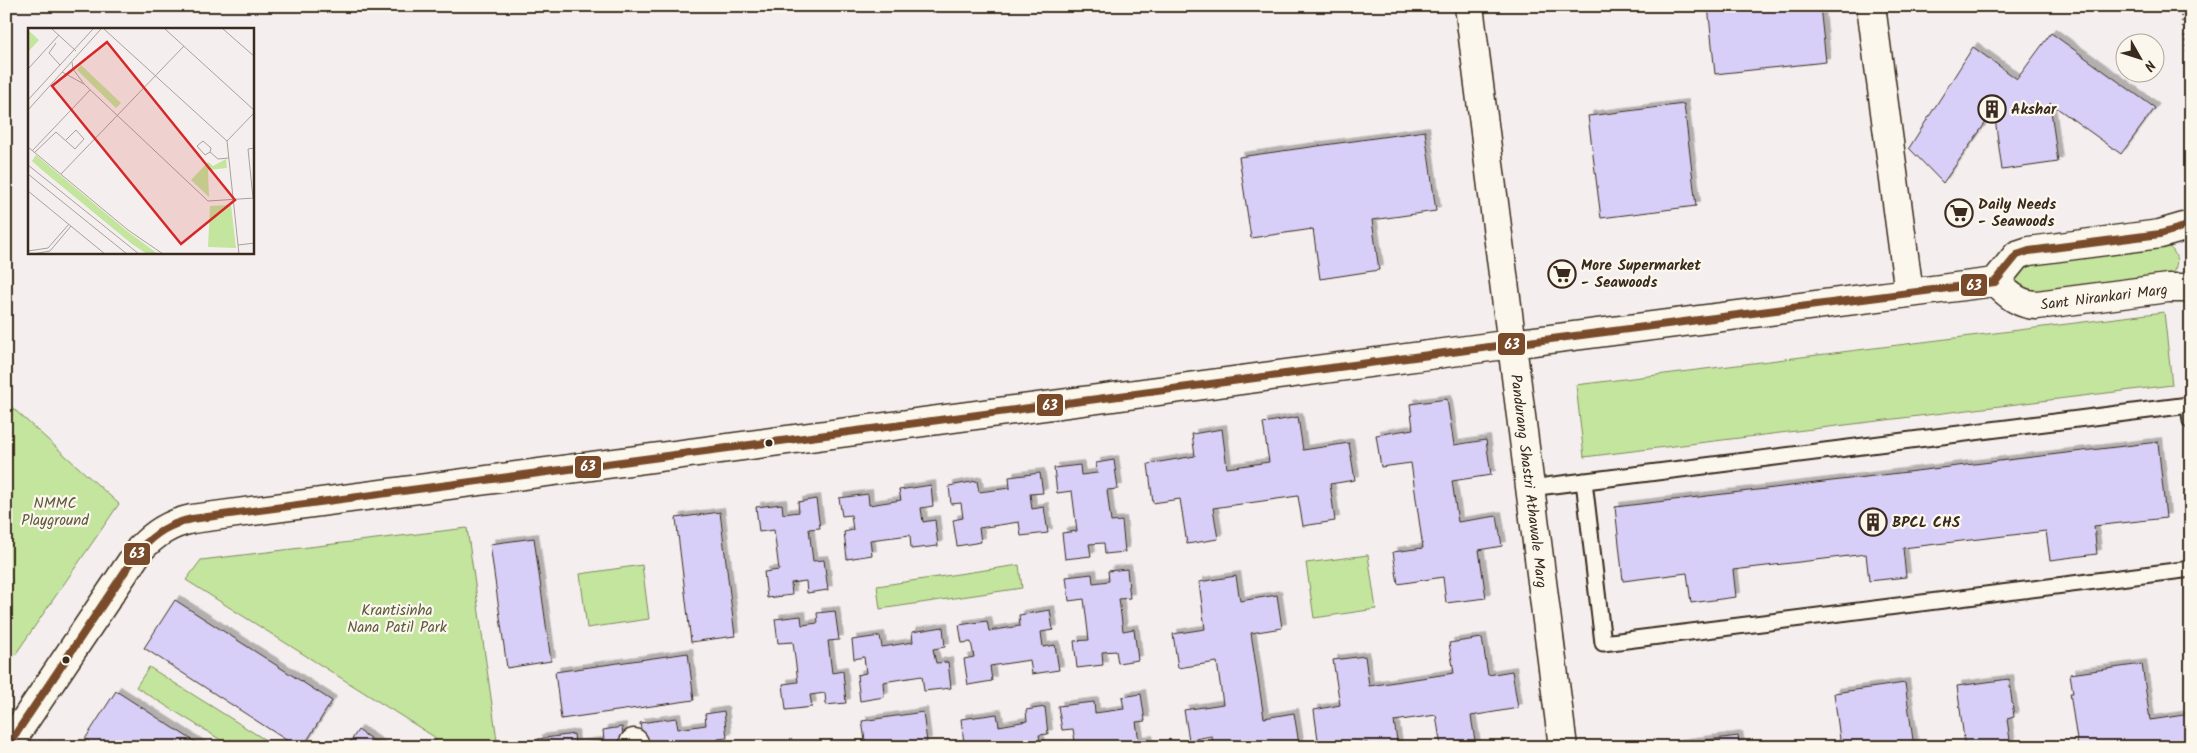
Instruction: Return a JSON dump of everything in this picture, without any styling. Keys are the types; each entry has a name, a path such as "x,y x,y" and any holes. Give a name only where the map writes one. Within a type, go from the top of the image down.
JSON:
{"street":[{"name":"Pandurang Shastri Athawale Marg","path":"1469,6 1563,747"},
{"path":"1871,6 1909,293"},
{"path":"11,743 127,566 156,533 173,523 1512,344 1995,282 2017,255 2029,251 2160,234 2191,225"},
{"name":"Sant Nirankari Marg","path":"1995,282 2025,305 2168,288 2191,288"}],"lane":[{"path":"1530,488 2189,405 2191,421"},
{"path":"1584,482 1604,643 2191,569"}],"path":[{"path":"2180,6 2191,76"}],"green space":[{"path":"2165,244 2176,255 2177,260 2175,269 2168,277 2035,296 2014,286 2013,274 2019,264"},
{"path":"2164,312 2172,385 1584,457 1576,385"},
{"name":"NMMC Playground","path":"6,402 119,504 6,668"},
{"name":"Krantisinha Nana Patil Park","path":"467,528 498,747 431,747 436,738 186,580 201,560"},
{"path":"1368,555 1376,609 1314,618 1306,563"},
{"path":"642,565 649,619 587,628 580,574"},
{"path":"1019,565 1022,588 880,609 877,586"},
{"path":"149,667 270,743 267,747 232,747 136,687"}],"building":[{"path":"1708,6 1820,6 1826,62 1715,74"},
{"name":"Akshar","path":"2051,33 2114,78 2114,82 2119,82 2155,108 2121,154 2050,103 2058,162 2002,170 1994,111 1943,183 1909,148 1973,47 2017,79"},
{"path":"1684,104 1696,206 1601,218 1588,116"},
{"path":"1425,131 1436,211 1372,220 1379,270 1320,279 1313,229 1251,238 1239,157"},
{"path":"1447,399 1454,445 1486,440 1491,475 1452,481 1458,522 1497,516 1502,546 1479,550 1486,598 1446,603 1443,577 1398,584 1393,552 1423,548 1411,463 1381,467 1376,435 1413,429 1410,404"},
{"path":"1298,417 1303,450 1349,443 1355,480 1330,484 1335,521 1303,526 1298,496 1213,508 1218,539 1187,544 1180,499 1153,503 1148,464 1195,456 1192,434 1222,429 1227,468 1269,462 1263,423"},
{"name":"BPCL CHS","path":"2158,442 2166,518 2094,526 2097,554 2050,560 2046,531 1903,548 1906,577 1869,581 1866,554 1733,570 1736,597 1691,603 1687,573 1623,581 1615,507"},
{"path":"1114,460 1118,489 1107,490 1111,522 1122,521 1125,552 1105,554 1104,543 1089,544 1091,556 1065,559 1062,533 1077,531 1072,491 1057,493 1054,468 1080,465 1081,475 1097,473 1096,463"},
{"path":"1040,473 1043,493 1030,494 1032,509 1044,507 1048,533 1021,536 1019,522 979,528 981,542 957,546 953,520 963,518 961,503 951,504 949,486 977,481 979,492 1010,488 1009,477"},
{"path":"931,485 933,506 921,508 923,522 935,520 938,546 911,549 910,535 870,540 872,555 847,559 844,532 853,530 851,515 842,516 839,498 868,494 869,505 901,500 899,490"},
{"path":"816,499 820,528 809,529 813,561 824,560 828,590 807,593 806,581 791,583 792,595 767,598 764,572 779,570 774,530 759,532 756,507 782,504 783,514 799,512 798,502"},
{"path":"720,512 735,636 691,642 676,518"},
{"path":"534,538 551,661 507,668 490,544"},
{"path":"1127,569 1130,598 1119,599 1123,631 1134,629 1138,660 1118,663 1116,651 1102,652 1103,665 1077,668 1074,641 1089,640 1084,599 1069,601 1066,577 1092,574 1093,583 1109,581 1108,571"},
{"path":"1236,576 1240,601 1277,595 1282,628 1251,633 1264,718 1294,713 1299,744 1282,747 1213,747 1212,736 1189,740 1184,710 1223,704 1217,662 1178,668 1173,634 1205,629 1199,582"},
{"path":"175,600 332,701 303,747 297,747 144,648"},
{"path":"1050,610 1053,630 1041,632 1043,647 1055,645 1059,670 1032,674 1030,660 990,666 992,681 968,685 964,659 974,657 971,642 962,643 959,625 987,621 989,631 1020,626 1019,615"},
{"path":"835,611 839,640 828,641 832,673 843,671 846,703 826,705 825,693 810,695 812,707 786,710 783,684 798,682 793,642 778,643 775,619 801,616 802,625 818,623 817,613"},
{"path":"943,627 945,647 933,649 936,663 948,662 951,688 924,691 922,676 883,682 884,697 860,701 857,675 866,673 864,657 854,659 852,640 880,636 882,647 913,642 912,632"},
{"path":"1482,638 1488,675 1512,671 1518,708 1471,716 1476,747 1441,747 1436,715 1394,721 1398,747 1368,747 1367,742 1319,747 1314,710 1340,705 1333,660 1365,656 1369,686 1454,673 1449,643"},
{"path":"688,653 694,700 561,719 555,672"},
{"path":"2142,664 2150,720 2191,714 2191,747 2078,747 2070,693 2073,693 2070,674"},
{"path":"2009,679 2014,717 2007,719 2011,747 1965,747 1957,686"},
{"path":"1905,683 1914,747 1841,747 1834,693"},
{"path":"116,691 203,747 96,747 85,739"},
{"path":"1141,694 1145,721 1136,722 1139,741 1148,740 1149,747 1076,747 1073,729 1062,730 1058,706 1094,702 1095,713 1124,709 1122,697"},
{"path":"1045,707 1048,734 1039,735 1041,747 977,747 976,741 964,743 961,719 997,714 999,726 1027,721 1026,710"},
{"path":"724,711 727,738 718,739 719,747 644,747 640,723 676,718 678,729 706,725 705,714"},
{"path":"923,712 927,742 919,744 919,747 866,747 862,721"},
{"path":"622,727 624,747 539,747 538,739 574,734 575,745 604,741 603,730"},
{"path":"358,730 383,747 347,747"},
{"path":"1738,736 1740,747 1677,747 1677,744"}],"transit line":[{"name":"63","path":"7,747 140,549 163,530 192,519 1995,282 2017,255 2029,251 2160,234 2191,225"}],"place":[{"name":"Akshar","path":"1992,109"},
{"name":"Daily Needs - Seawoods","path":"1959,213"},
{"name":"More Supermarket - Seawoods","path":"1562,274"},
{"name":"BPCL CHS","path":"1873,522"}]}
